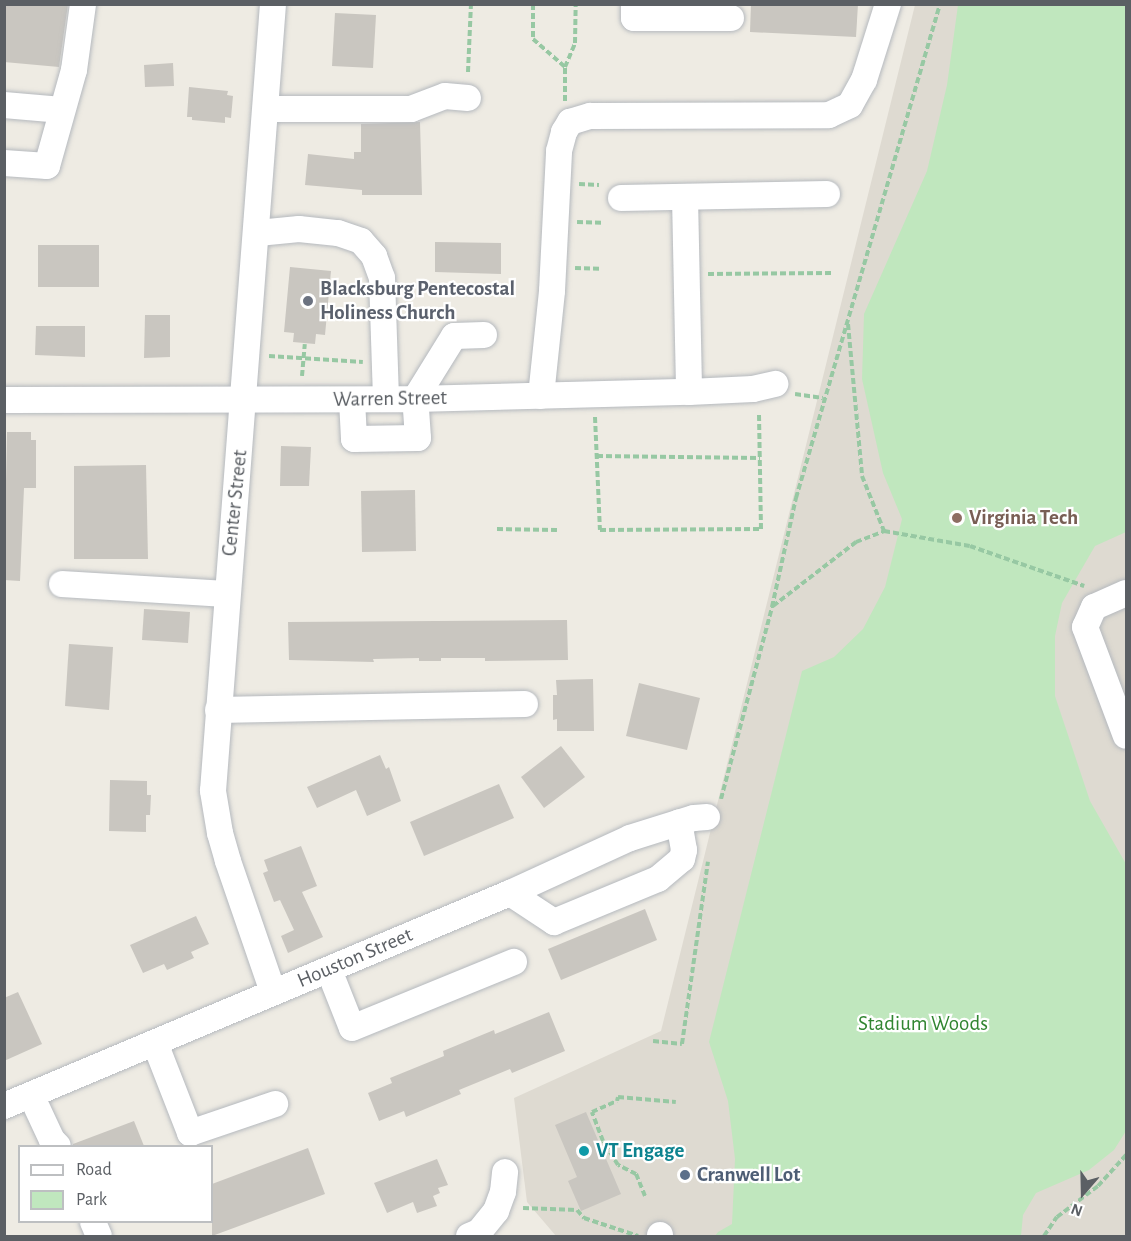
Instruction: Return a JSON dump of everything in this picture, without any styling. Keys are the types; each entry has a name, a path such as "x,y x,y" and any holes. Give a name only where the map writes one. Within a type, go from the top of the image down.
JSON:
{"street":[{"path":"4,163 47,166 74,70 83,4"},
{"name":"Center Street","path":"273,4 258,233 213,767 214,806 228,861 273,992"},
{"path":"634,4 634,18 731,18"},
{"path":"541,396 552,291 559,151 564,132 570,122 590,116 829,115 850,105 864,80 888,4"},
{"path":"266,109 411,109 445,96 468,98"},
{"path":"4,105 62,110"},
{"path":"621,198 827,194"},
{"path":"685,197 689,392"},
{"path":"258,233 299,229 338,233 361,241 374,256 382,278 386,399"},
{"path":"352,400 354,439 418,438 416,399 454,336 484,335"},
{"name":"Warren Street","path":"4,400 244,402 774,389"},
{"path":"62,584 226,594"},
{"path":"1121,595 1094,607 1085,627 1126,735"},
{"path":"218,710 525,704"},
{"name":"Houston Street","path":"4,1106 510,893 630,838 713,812"},
{"path":"510,893 554,922 658,879 682,859 684,850 679,822"},
{"path":"329,970 352,1028 514,962"},
{"path":"155,1042 190,1133 275,1104"},
{"path":"32,1095 52,1140 57,1145"},
{"path":"469,1236 478,1232 496,1211 503,1192 505,1172"}],"path":[{"path":"468,72 471,4"},
{"path":"533,4 532,39 565,67 575,43 576,4"},
{"path":"713,812 772,607 796,498 824,398 940,4"},
{"path":"686,275 832,273"},
{"path":"847,322 862,476 884,531"},
{"path":"303,374 305,344"},
{"path":"264,356 343,361"},
{"path":"594,395 600,530 760,529 760,418 774,389 824,398"},
{"path":"597,456 760,458"},
{"path":"497,529 557,530"},
{"path":"772,607 856,542 884,531 970,546 1121,595"},
{"path":"654,1041 682,1044 709,858"},
{"path":"645,1196 636,1174 618,1165 603,1141 592,1112 617,1101 618,1097 676,1102"},
{"path":"1044,1236 1056,1217 1098,1186 1126,1155"},
{"path":"530,1207 577,1210 584,1218 654,1236"}],"shaded area":[{"name":"Stadium Woods","path":"915,5 1126,5 1126,1236 556,1236 527,1202 514,1098 661,1031"}],"green space":[{"name":"Stadium Woods","path":"958,5 1126,5 1126,532 1095,546 1062,603 1055,636 1055,696 1090,801 1126,864 1126,1131 1114,1150 1089,1170 1036,1193 1023,1215 1021,1236 715,1236 732,1224 735,1159 728,1101 709,1042 802,671 834,657 863,629 885,587 902,519 883,473 862,379 864,314 927,171 947,85"}],"building":[{"path":"4,4 68,4 59,67 4,62"},
{"path":"751,4 858,4 856,37 750,32"},
{"path":"335,13 376,15 373,68 332,66"},
{"path":"173,63 174,86 145,87 144,65"},
{"path":"189,87 228,91 227,95 233,96 231,118 225,117 225,123 192,120 192,117 187,117"},
{"path":"420,122 422,195 362,195 362,190 305,185 308,154 354,159 354,152 361,152 361,124"},
{"path":"435,242 501,243 501,274 435,272"},
{"path":"38,245 99,245 99,287 38,287"},
{"name":"Blacksburg Pentecostal Holiness Church","path":"290,267 331,271 325,335 316,334 315,344 293,342 294,333 284,332"},
{"path":"145,315 170,315 170,357 144,358"},
{"path":"36,326 85,326 85,357 35,355"},
{"path":"7,432 31,432 31,440 36,440 36,488 24,488 20,581 4,580"},
{"path":"281,446 311,447 309,486 280,486"},
{"path":"146,465 148,559 74,559 74,466"},
{"path":"415,490 416,551 362,552 361,491"},
{"path":"144,609 190,612 188,643 142,640"},
{"path":"567,620 568,660 485,661 485,658 441,658 441,661 419,661 419,658 373,659 374,662 289,660 288,622"},
{"path":"69,644 113,647 109,710 65,706"},
{"path":"593,679 594,731 557,731 557,719 553,720 553,695 557,695 556,680"},
{"path":"639,683 700,698 687,750 626,736"},
{"path":"561,746 585,777 544,808 521,777"},
{"path":"380,755 386,769 389,767 401,801 367,816 356,790 317,808 307,787"},
{"path":"110,780 147,781 147,795 151,795 150,815 146,815 146,832 109,831"},
{"path":"499,784 514,818 424,856 410,822"},
{"path":"301,846 317,886 302,892 323,937 288,953 281,936 294,930 280,900 274,902 263,873 268,871 264,860"},
{"path":"645,909 657,940 561,980 548,949"},
{"path":"196,916 209,944 191,952 194,958 167,970 164,964 143,973 130,945"},
{"path":"18,992 42,1044 4,1061 4,998"},
{"path":"549,1012 565,1051 512,1073 510,1069 459,1090 461,1094 406,1117 404,1111 379,1121 368,1093 392,1083 390,1078 444,1056 443,1051 494,1030 495,1034"},
{"name":"VT Engage","path":"586,1112 621,1194 581,1211 568,1181 577,1177 555,1125"},
{"path":"134,1121 144,1145 73,1145"},
{"path":"308,1148 325,1194 212,1236 213,1184"},
{"path":"437,1159 448,1185 438,1188 440,1193 433,1196 437,1206 417,1213 413,1202 387,1213 374,1183"}],"place":[{"name":"Blacksburg Pentecostal Holiness Church","path":"308,301"},
{"name":"Virginia Tech","path":"957,518"},
{"name":"VT Engage","path":"584,1151"},
{"name":"Cranwell Lot","path":"685,1175"}]}
